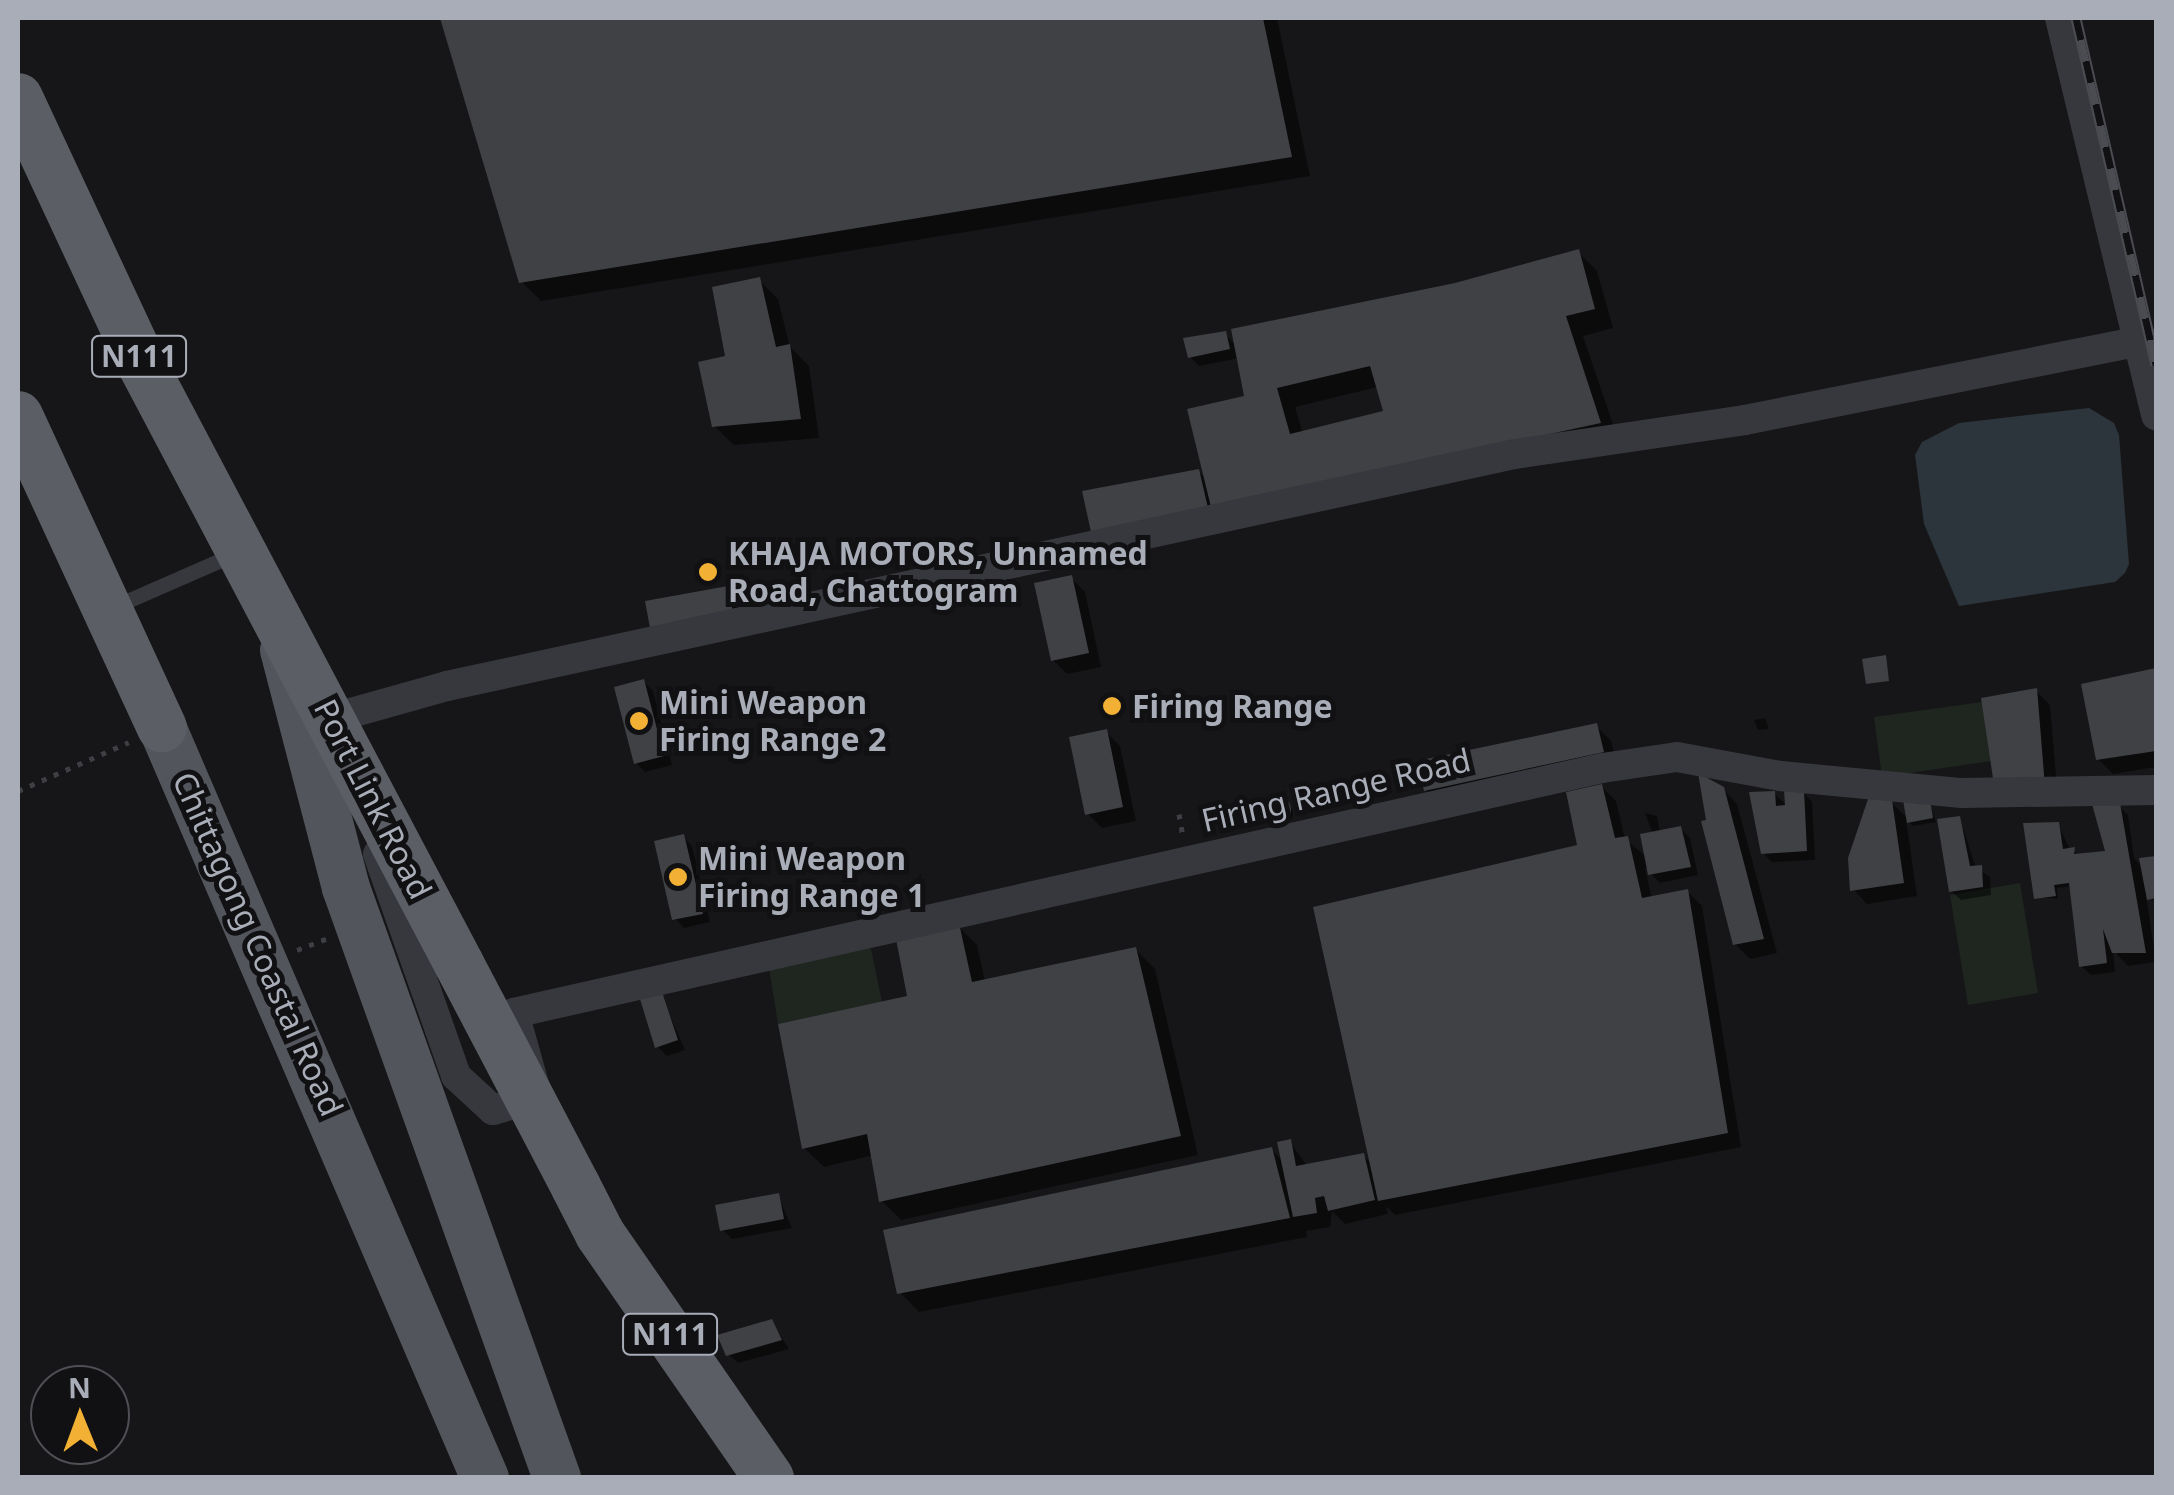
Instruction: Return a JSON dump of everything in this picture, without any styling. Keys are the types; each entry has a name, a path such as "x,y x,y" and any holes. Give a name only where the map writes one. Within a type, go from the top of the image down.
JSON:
{"highway":[{"name":"Port Link Road","path":"18,98 140,360 274,608 318,724 459,964 600,1234 769,1478"},
{"name":"Chittagong Coastal Road","path":"18,416 162,727"}],"main road":[{"path":"318,724 341,814 361,926 557,1478"},
{"name":"Chittagong Coastal Road","path":"162,727 485,1478"}],"street":[{"path":"2060,18 2148,344 2156,416"},
{"path":"318,724 447,686 1514,454 1745,420 2148,344"},
{"name":"Firing Range Road","path":"341,814 456,1076 493,1110 521,1102 535,1088 514,1013 1139,868 1658,760 1962,793 2156,790"}],"lane":[{"path":"108,609 243,551"}],"path":[{"path":"18,791 162,727"},
{"path":"266,962 361,926"}],"shaded area":[{"path":"2089,408 2114,423 2119,435 2129,564 2125,573 2115,582 1959,606 1924,524 1915,455 1922,442 1959,423"},
{"path":"1982,702 1991,761 1882,777 1874,717"},
{"path":"2020,883 2038,993 1968,1005 1950,895"},
{"path":"870,944 882,1002 778,1024 769,968"}],"building":[{"path":"440,18 1263,18 1292,157 519,283"},
{"path":"1579,249 1595,309 1566,316 1601,423 1211,507 1187,409 1244,396 1231,329 1455,283","holes":["1370,366 1383,411 1290,434 1277,388"]},
{"path":"760,277 776,347 790,344 801,419 712,427 698,362 725,356 712,287"},
{"path":"1226,331 1230,349 1188,358 1183,338"},
{"path":"1199,469 1208,508 1091,532 1082,491"},
{"path":"1072,575 1089,653 1051,661 1034,583"},
{"path":"728,586 733,613 650,628 645,601"},
{"path":"1886,655 1889,681 1866,684 1862,659"},
{"path":"2156,668 2156,751 2096,760 2081,684"},
{"name":"Mini Weapon Firing Range 2","path":"644,679 664,756 634,764 614,687"},
{"path":"2037,688 2045,787 1994,785 1981,698"},
{"path":"1597,723 1604,752 1424,791 1417,761"},
{"path":"1107,729 1123,807 1085,815 1069,737"},
{"path":"1698,773 1724,787 1764,939 1733,945 1701,821 1706,820"},
{"path":"1602,784 1615,838 1628,836 1642,898 1688,889 1728,1133 1378,1201 1313,907 1577,845 1566,792"},
{"path":"1804,790 1807,851 1761,854 1749,792 1775,791 1776,806 1785,805 1784,791"},
{"path":"1278,797 1287,801 1291,810 1287,819 1278,823 1269,819 1265,810 1269,801"},
{"path":"1868,799 1892,800 1904,883 1850,891 1848,858"},
{"path":"1903,800 1930,800 1933,818 1907,823"},
{"path":"2120,803 2146,953 2112,953 2103,929 2107,963 2079,967 2069,883 2054,885 2056,896 2034,899 2023,823 2059,822 2063,849 2075,847 2074,854 2105,851 2092,804"},
{"path":"1960,816 1970,866 1982,865 1983,887 1949,892 1937,819"},
{"path":"1681,826 1691,867 1648,875 1640,834"},
{"name":"Mini Weapon Firing Range 1","path":"684,834 703,914 672,920 654,841"},
{"path":"2156,856 2156,898 2147,900 2139,858"},
{"path":"959,923 972,982 1136,947 1181,1136 879,1202 867,1134 802,1149 778,1024 907,996 896,939"},
{"path":"662,992 678,1040 655,1048 640,999"},
{"path":"1291,1139 1296,1166 1364,1153 1375,1200 1328,1211 1324,1196 1315,1198 1317,1213 1293,1217 1277,1142"},
{"path":"1272,1147 1290,1218 897,1294 883,1230"},
{"path":"779,1193 784,1219 720,1231 715,1205"},
{"path":"772,1319 782,1340 726,1356 717,1335"}],"railway":[{"path":"2076,18 2156,365"}],"place":[{"name":"KHAJA MOTORS, Unnamed Road, Chattogram","path":"708,572"},
{"name":"Firing Range","path":"1112,706"},
{"name":"Mini Weapon Firing Range 2","path":"639,721"},
{"name":"Mini Weapon Firing Range 1","path":"678,877"}]}
